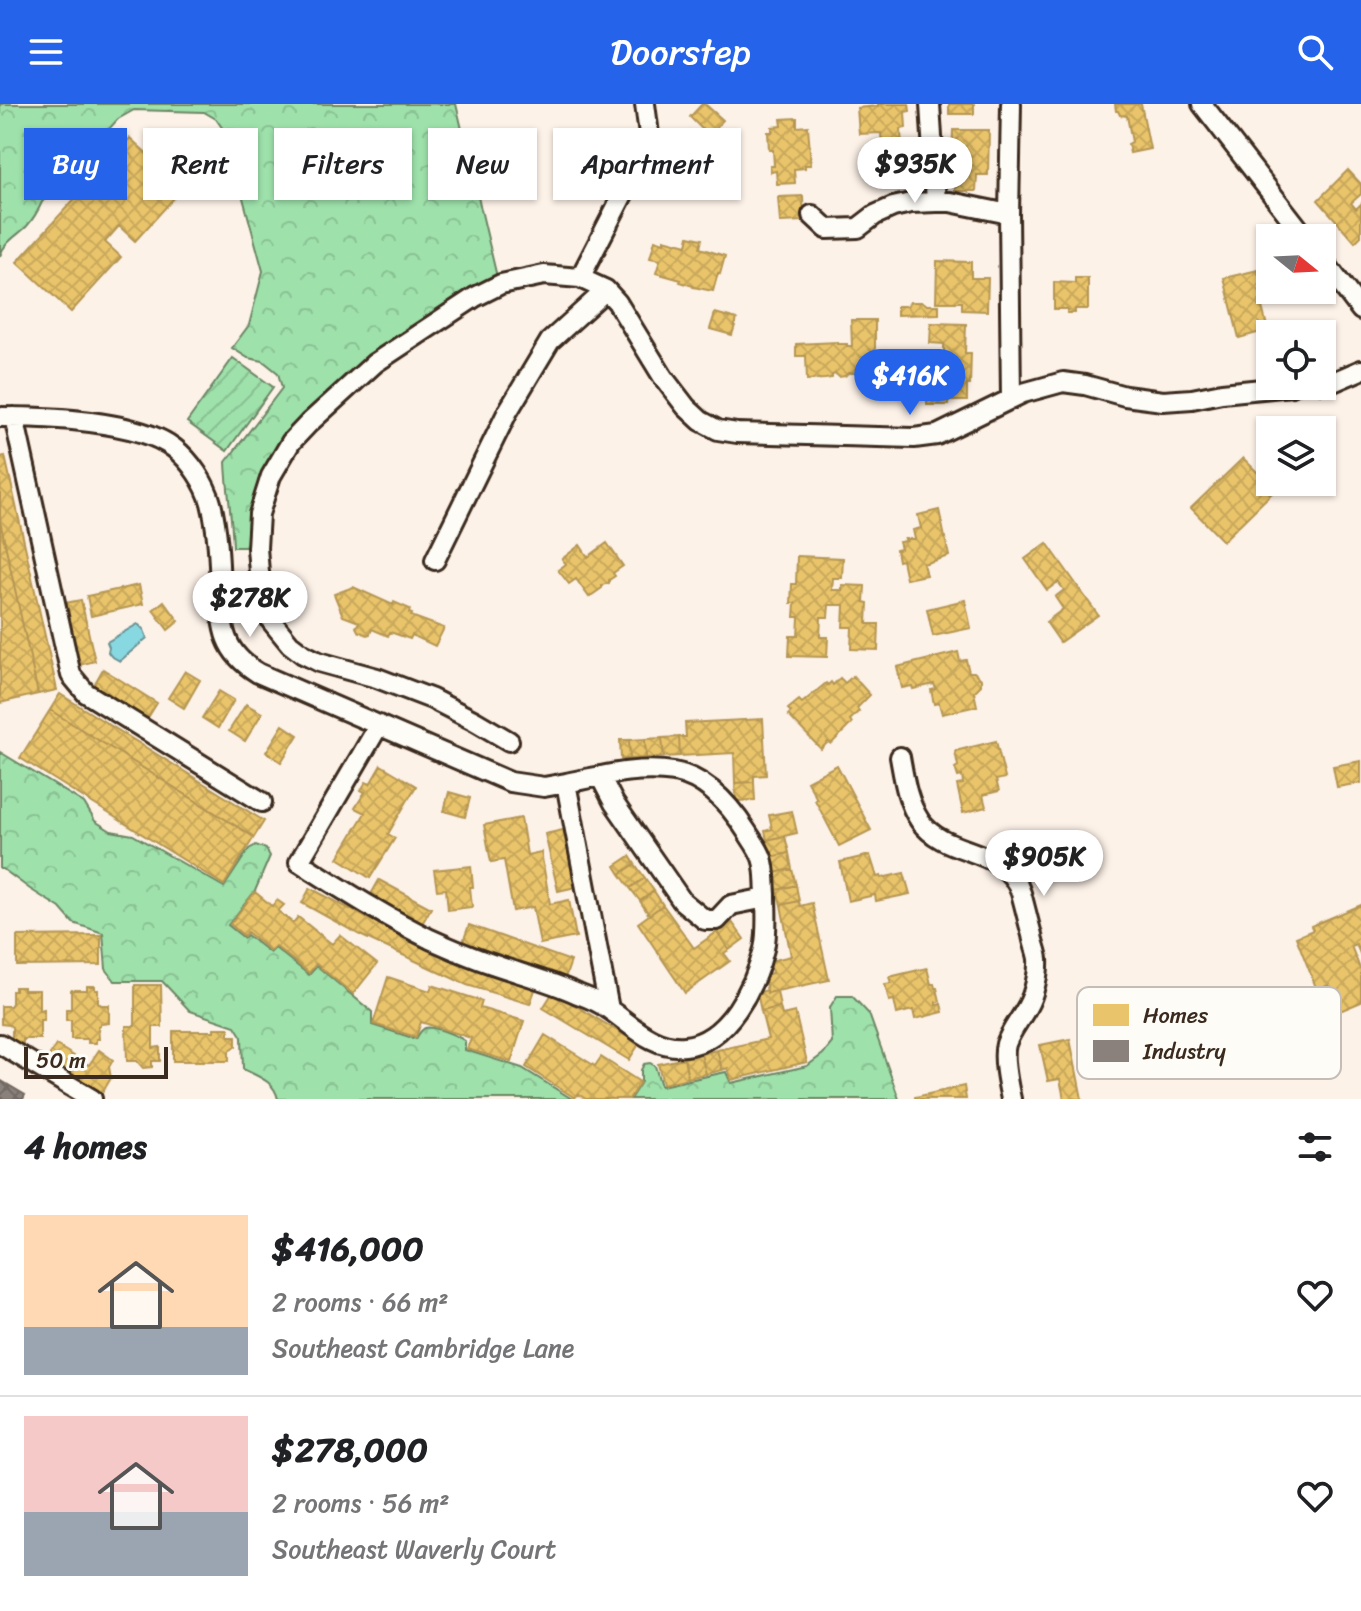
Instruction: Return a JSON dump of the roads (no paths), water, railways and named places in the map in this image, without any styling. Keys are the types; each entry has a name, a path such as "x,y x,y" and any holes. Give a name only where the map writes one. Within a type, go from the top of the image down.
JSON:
{"street":[{"path":"580,278 650,142 645,104"},
{"path":"930,104 936,202"},
{"path":"1011,104 1011,399"},
{"path":"1202,104 1295,224"},
{"path":"812,215 827,229 858,228 875,215 911,203 950,202 1009,214"},
{"path":"509,741 432,699 303,654 272,622 261,596 257,548 259,514 271,476 291,442 375,363 475,297 501,284 544,275 580,278 606,290 617,302 674,393 701,421 718,430 737,433 914,438 937,435 1023,393 1063,382 1163,401 1256,390"},
{"path":"1336,277 1361,310"},
{"path":"435,560 508,411 550,341 606,290"},
{"path":"1336,381 1361,370"},
{"path":"262,802 86,693 71,675 7,417 40,417 144,432 174,448 191,466 210,501 218,540 222,627 230,648 244,664 258,673 379,725 510,782 544,787 620,772 651,770 676,772 700,781 720,797 737,816 762,858 766,898 765,946 755,978 741,1007 707,1039 685,1046 658,1043 609,1009 576,993 490,964 431,939 367,905 299,862 379,725"},
{"path":"900,757 908,798 921,822 934,835 950,844 1001,864 1020,890 1038,960 1029,1005 1013,1027 1005,1048 1011,1099"},
{"path":"600,776 614,803 682,901 705,920 717,920 731,905 766,898"},
{"path":"566,783 609,1009"},
{"path":"0,1044 92,1099"}],"water":[{"path":"138,624 147,638 120,661 111,656 107,642"}]}
